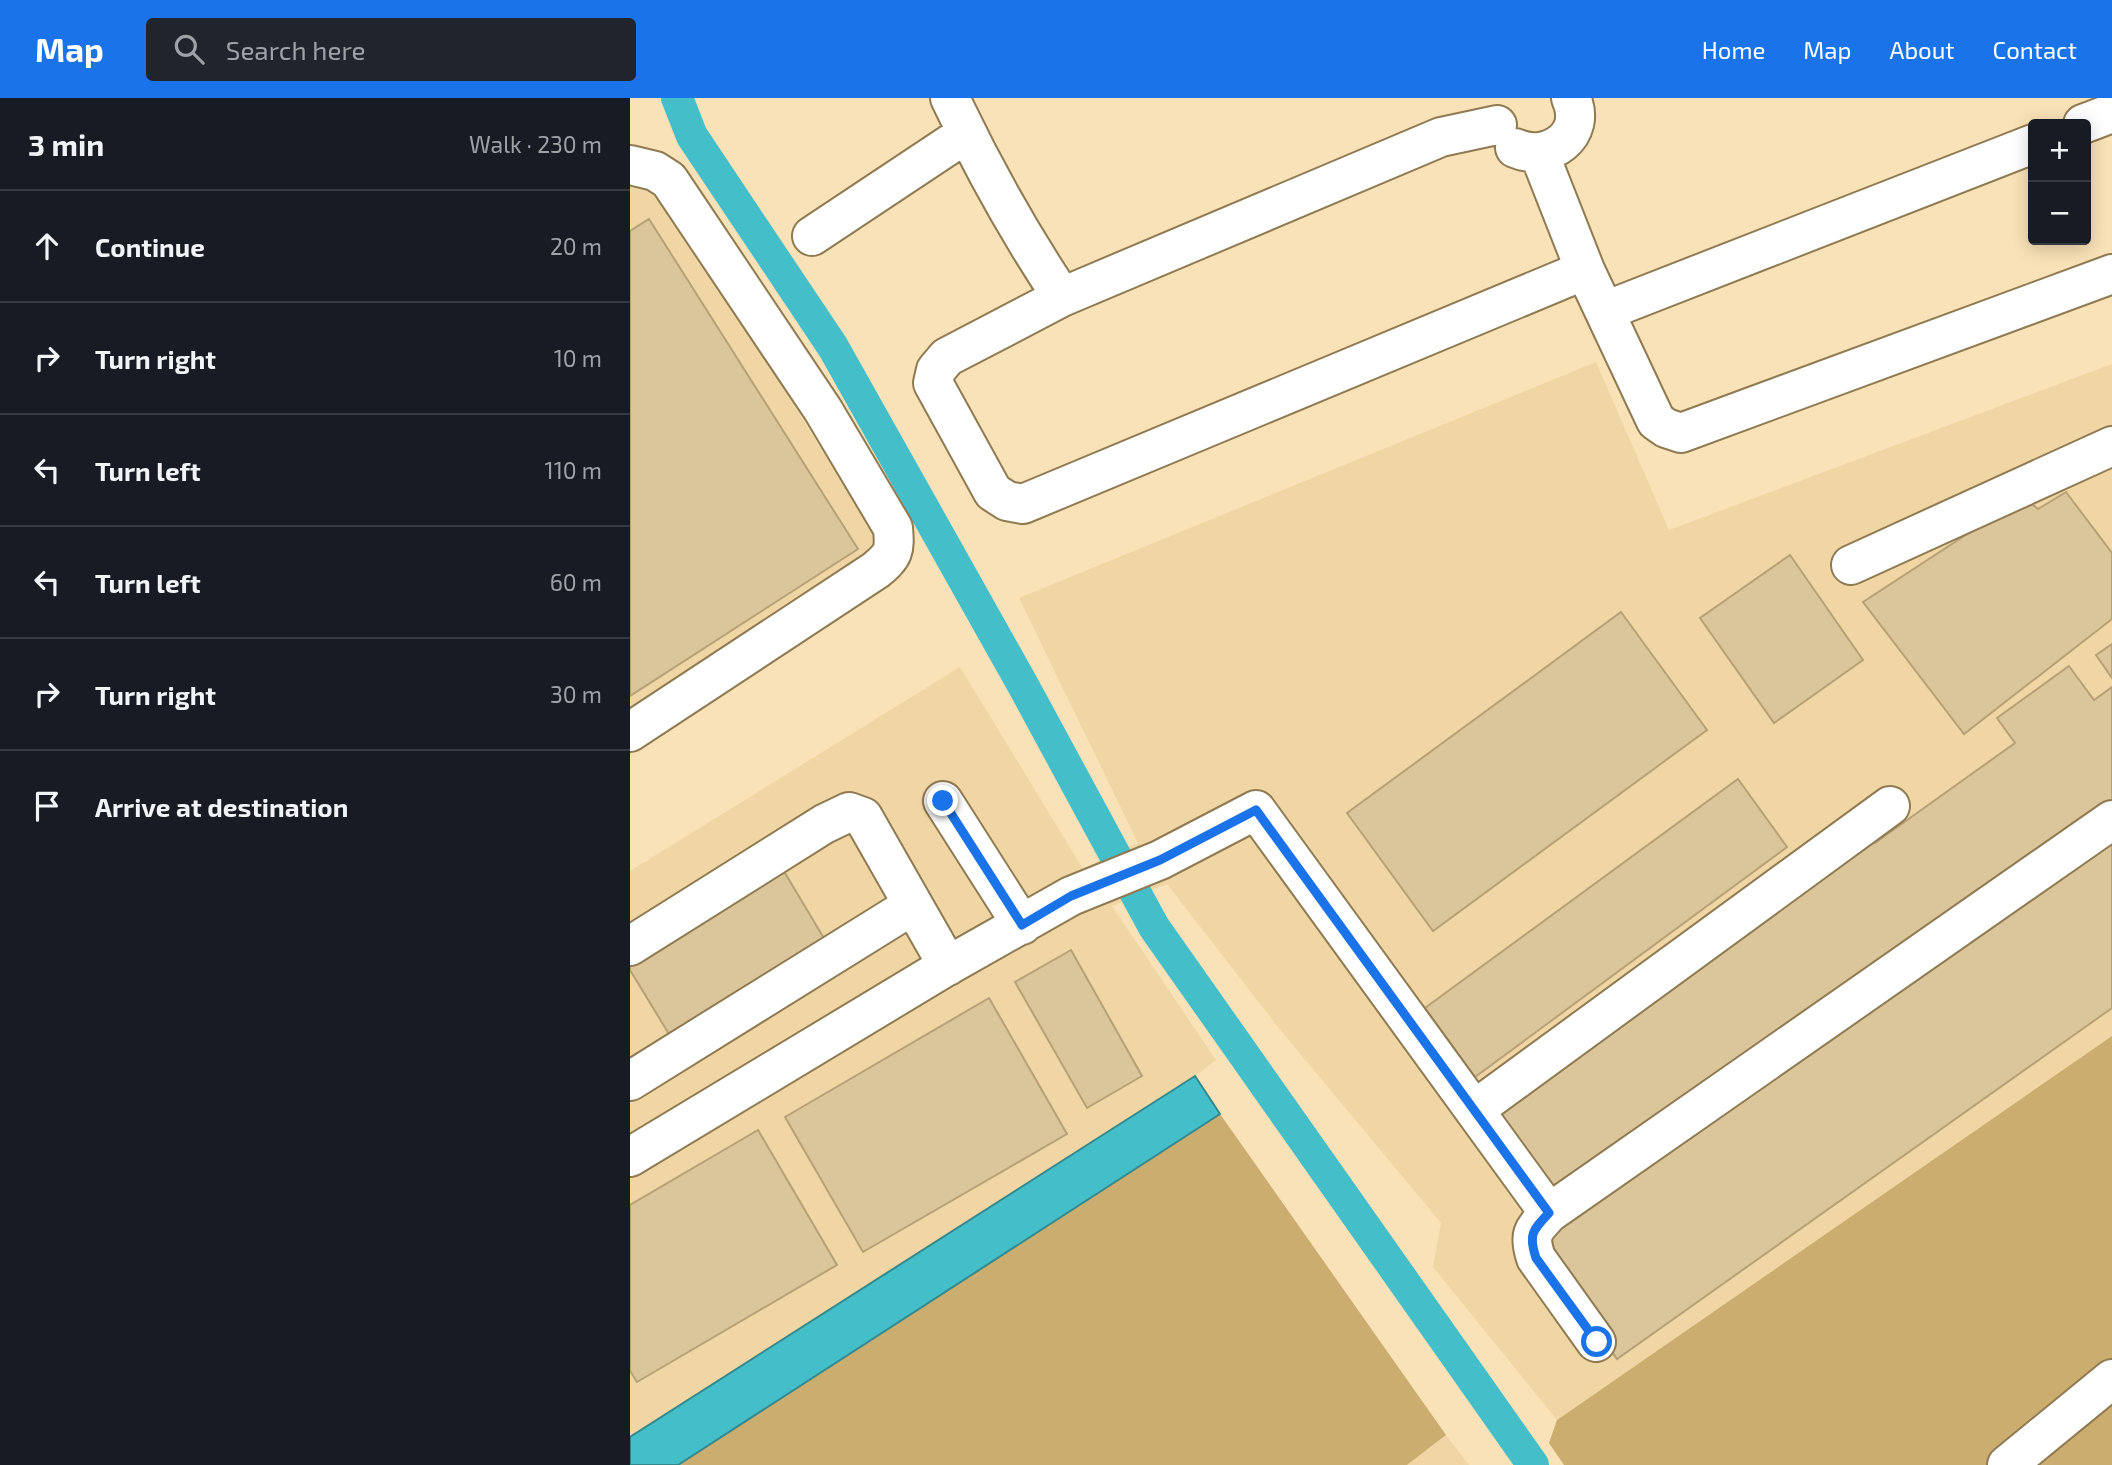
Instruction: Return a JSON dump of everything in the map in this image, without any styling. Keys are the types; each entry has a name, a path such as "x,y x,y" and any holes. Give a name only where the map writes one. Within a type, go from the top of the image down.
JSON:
{"street":[{"path":"950,98 1039,262 1062,297"},
{"path":"1577,100 1571,130 1564,142 1552,150 1539,153 1513,147 1503,137 1498,111 1062,297 947,357 936,370 933,383 993,492 1007,501 1023,504 1585,270"},
{"path":"2091,121 2112,113"},
{"path":"812,236 967,133"},
{"path":"1605,311 2028,146"},
{"path":"1539,153 1585,270 1656,421 1681,433 2112,274"},
{"path":"630,165 655,171 669,180 823,410 893,528 895,544 892,558 876,570 630,732"},
{"path":"1852,565 2107,457"},
{"path":"943,801 1022,925"},
{"path":"1474,1110 1890,806"},
{"path":"630,1157 948,966 1071,896 1160,860 1256,810 1549,1213"},
{"path":"630,946 824,824 849,812 863,817 948,966"},
{"path":"1597,1342 1536,1258 1531,1243 1533,1230 1549,1213 2112,820"},
{"path":"630,1081 914,905"},
{"path":"2007,1465 2112,1379"}],"shaded area":[{"path":"630,144 902,578 630,755"},
{"path":"1596,362 1669,530 2112,364 2112,1036 1557,1420 1433,1267 1441,1223 1278,1027 1167,884 1112,906 1216,1060 630,1437 630,871 960,667 1083,869 1138,843 1019,598"},
{"path":"2112,1036 2112,1465 1564,1465 1549,1443 1557,1420"},
{"path":"1220,1114 1446,1435 1407,1465 678,1465"},
{"path":"1446,1435 1469,1465 1407,1465"}],"water":[{"path":"1195,1076 1220,1114 678,1465 630,1465 630,1437"}],"building":[{"path":"649,219 858,549 630,696 630,231"},
{"path":"2066,492 2112,553 2112,619 1964,734 1863,602 2024,497 2038,509"},
{"path":"1790,555 1863,660 1774,723 1700,618"},
{"path":"1621,612 1707,730 1433,931 1347,813"},
{"path":"2112,644 2112,678 2096,655"},
{"path":"2069,666 2094,700 2112,687 2112,1008 1617,1359 1536,1244 1553,1196 1487,1102 1869,837 1875,843 2015,743 1997,718"},
{"path":"1738,779 1787,847 1475,1077 1425,1008"},
{"path":"779,863 825,940 672,1039 630,970 630,954"},
{"path":"1071,950 1142,1076 1087,1108 1015,982"},
{"path":"989,998 1067,1134 863,1252 785,1117"},
{"path":"758,1130 837,1265 637,1382 630,1371 630,1205"}],"waterway":[{"path":"677,98 692,136 833,347 1024,687 1154,927 1533,1465"}],"route":[{"path":"943,801 1022,925 1071,896 1160,860 1256,810 1549,1213 1533,1230 1531,1243 1536,1258 1597,1342"}]}
